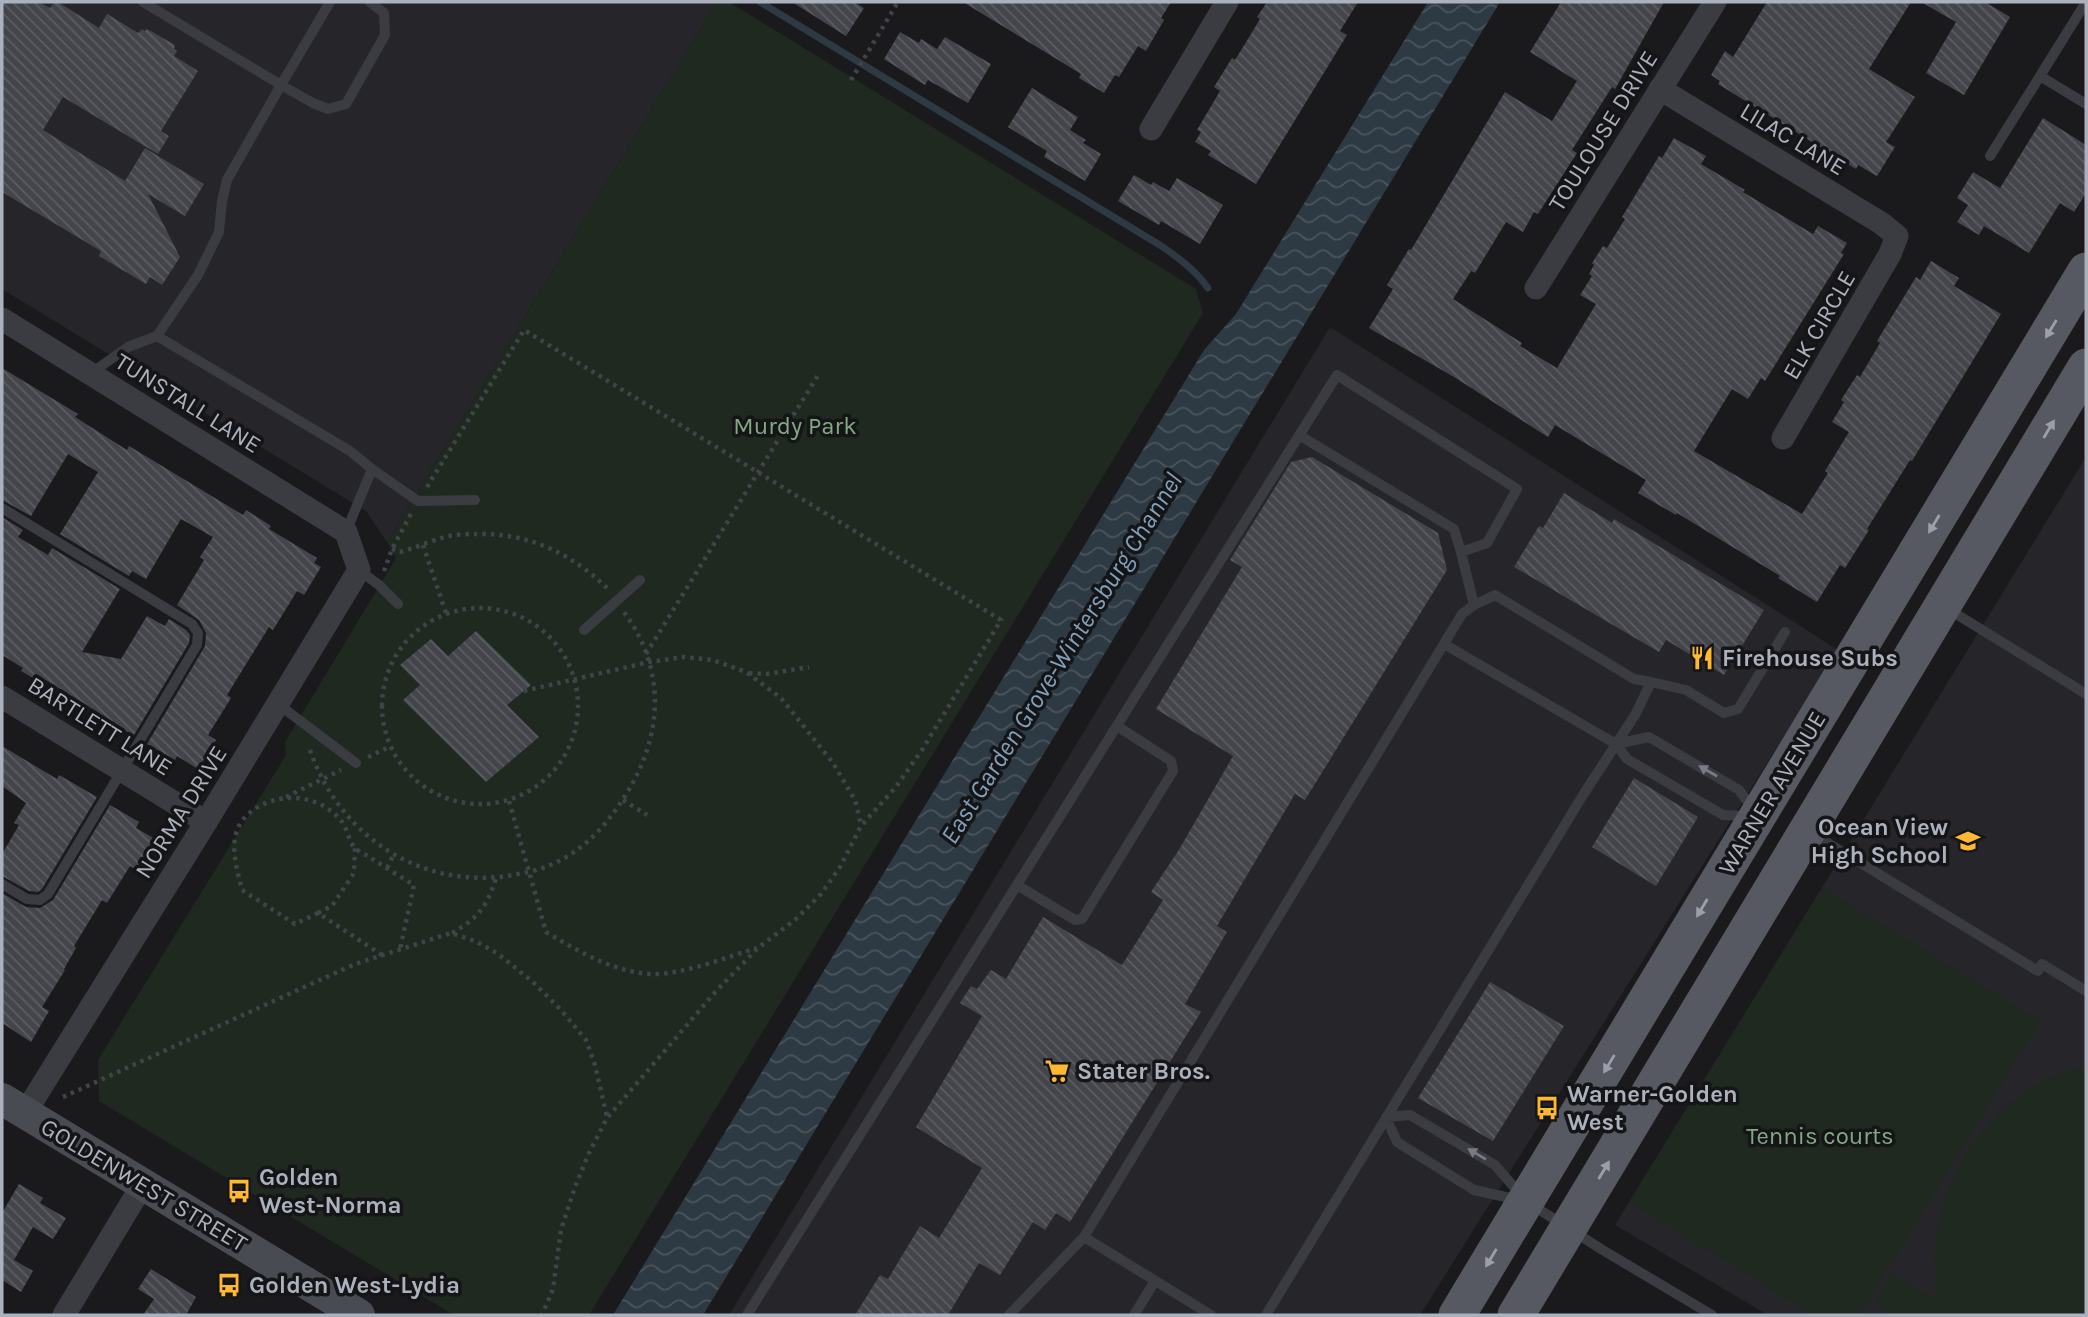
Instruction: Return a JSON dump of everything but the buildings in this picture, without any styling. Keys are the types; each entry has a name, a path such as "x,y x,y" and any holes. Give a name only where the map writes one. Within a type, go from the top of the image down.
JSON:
{"main road":[{"name":"WARNER AVENUE","path":"1457,1315 2086,271"},
{"name":"WARNER AVENUE","path":"1516,1315 2086,368"},
{"path":"1809,730 1845,715 1871,686 1903,634 1943,606 1937,583 2011,451 2000,415"},
{"path":"1719,977 1724,933 1762,870 1769,841 1758,816 1792,806 1808,794 1844,736 1878,714"},
{"name":"GOLDENWEST STREET","path":"14,1106 359,1315"}],"street":[{"path":"1151,129 1227,2"},
{"name":"TOULOUSE DRIVE","path":"1536,288 1715,2"},
{"name":"LILAC LANE","path":"1660,89 1881,223 1897,236"},
{"name":"ELK CIRCLE","path":"1783,438 1890,254 1897,236"},
{"name":"TUNSTALL LANE","path":"2,319 346,532"},
{"path":"346,532 359,570"},
{"name":"NORMA DRIVE","path":"14,1106 206,822 359,570"},
{"name":"BARTLETT LANE","path":"2,697 206,822"},
{"path":"64,1315 143,1184"}],"lane":[{"path":"143,2 281,85 328,109 346,104 385,35 384,13 370,2"},
{"path":"90,374 128,346 157,336 198,275 219,232 227,180 330,2"},
{"path":"1990,156 2086,2"},
{"path":"2040,76 2086,104"},
{"path":"157,336 350,451 418,501 475,500"},
{"path":"747,1315 1338,374 1517,489 1487,543 1461,551"},
{"path":"1299,435 1454,529 1474,605"},
{"path":"346,532 372,469"},
{"path":"2,508 192,624 198,633 197,645 48,894 40,900 27,899 2,884"},
{"path":"359,570 398,604"},
{"path":"584,630 640,580"},
{"path":"1009,1315 1084,1237 1462,614 1495,594 1634,679 1686,690 1724,713 1738,709 1785,632"},
{"path":"1943,606 2086,694"},
{"path":"1444,644 1616,744 1627,759 1723,815 1758,816"},
{"path":"1266,1315 1576,806 1635,715 1651,682"},
{"path":"278,704 356,763"},
{"path":"1017,885 1075,920 1082,919 1173,771 1171,761 1116,726"},
{"path":"1616,744 1649,737 1739,790 1758,816"},
{"path":"1808,830 2038,971 2042,964 2086,990"},
{"path":"1386,1117 1410,1115 1495,1165 1526,1201 1707,1314"},
{"path":"1386,1117 1397,1142 1474,1190 1526,1201"},
{"path":"1084,1237 1211,1315"},
{"path":"1135,1315 1156,1281"}],"path":[{"path":"851,80 898,2"},
{"path":"379,585 392,549 418,501 524,330 1001,620 922,750 895,788 861,826 840,867 821,894 796,919 758,948 607,1118 589,1153 561,1230 553,1289 542,1315"},
{"path":"646,654 820,372"},
{"path":"300,720 322,779 343,811 372,840 394,854 414,865 447,876 496,878 547,867 567,856 594,837 614,815 643,765 655,719 655,694 649,662 635,626 595,577 577,562 543,544 503,534 466,534 445,537 400,552 392,549"},
{"path":"423,545 446,613"},
{"path":"491,608 522,617 539,626 552,638 563,653 574,679 577,709 575,733 564,760 537,787 509,801 474,803 431,789 415,780 389,747 382,721 385,680 393,662 416,631 430,620 446,613 491,608"},
{"path":"524,691 649,662 684,657 713,660 748,673 781,698 833,763 855,800 861,826"},
{"path":"748,673 767,674 810,667"},
{"path":"284,798 389,747"},
{"path":"303,797 325,806 337,816 355,848 354,873 332,906 295,924 242,890 233,850 236,831 248,814 263,803 303,797"},
{"path":"622,800 647,815"},
{"path":"509,801 546,932 582,954 628,971 653,974 683,970 758,948"},
{"path":"337,816 343,811"},
{"path":"355,848 414,885 400,949"},
{"path":"387,868 394,854"},
{"path":"14,1106 355,964 451,933 470,923 489,900 496,878"},
{"path":"318,913 382,955"},
{"path":"451,933 475,941 497,953 533,982 561,1010 586,1040 596,1065 607,1118"}],"shaded area":[{"path":"2,2 717,2 387,542 366,511 2,289"},
{"path":"1330,327 1838,650 1420,1315 729,1315"},
{"name":"Ocean View High School","path":"2086,457 2086,1315 1768,1315 1615,1225"}],"green space":[{"name":"Murdy Park","path":"717,2 729,2 1196,289 1203,313 589,1315 454,1315 99,1101 98,1060 286,755 285,742 396,558 387,542"},
{"name":"Tennis courts","path":"1823,888 2040,1021 1860,1315 1813,1315 1629,1202"},
{"path":"2086,1065 2086,1315 1895,1315 1875,1303 1892,1273 1939,1302 1935,1263 1938,1225 1949,1188 1966,1154 1989,1123 2017,1098 2049,1078"}],"water":[{"name":"East Garden Grove-Wintersburg Channel","path":"1428,2 1500,2 703,1315 613,1315 1204,350 1236,314"}],"waterway":[{"path":"760,2 1163,247 1193,271 1208,288"}],"place":[{"name":"Firehouse Subs","path":"1702,658"},
{"name":"Ocean View High School","path":"1968,841"},
{"name":"Stater Bros.","path":"1057,1071"},
{"name":"Warner-Golden West","path":"1547,1108"},
{"name":"Golden West-Norma","path":"239,1191"},
{"name":"Golden West-Lydia","path":"229,1285"}]}
